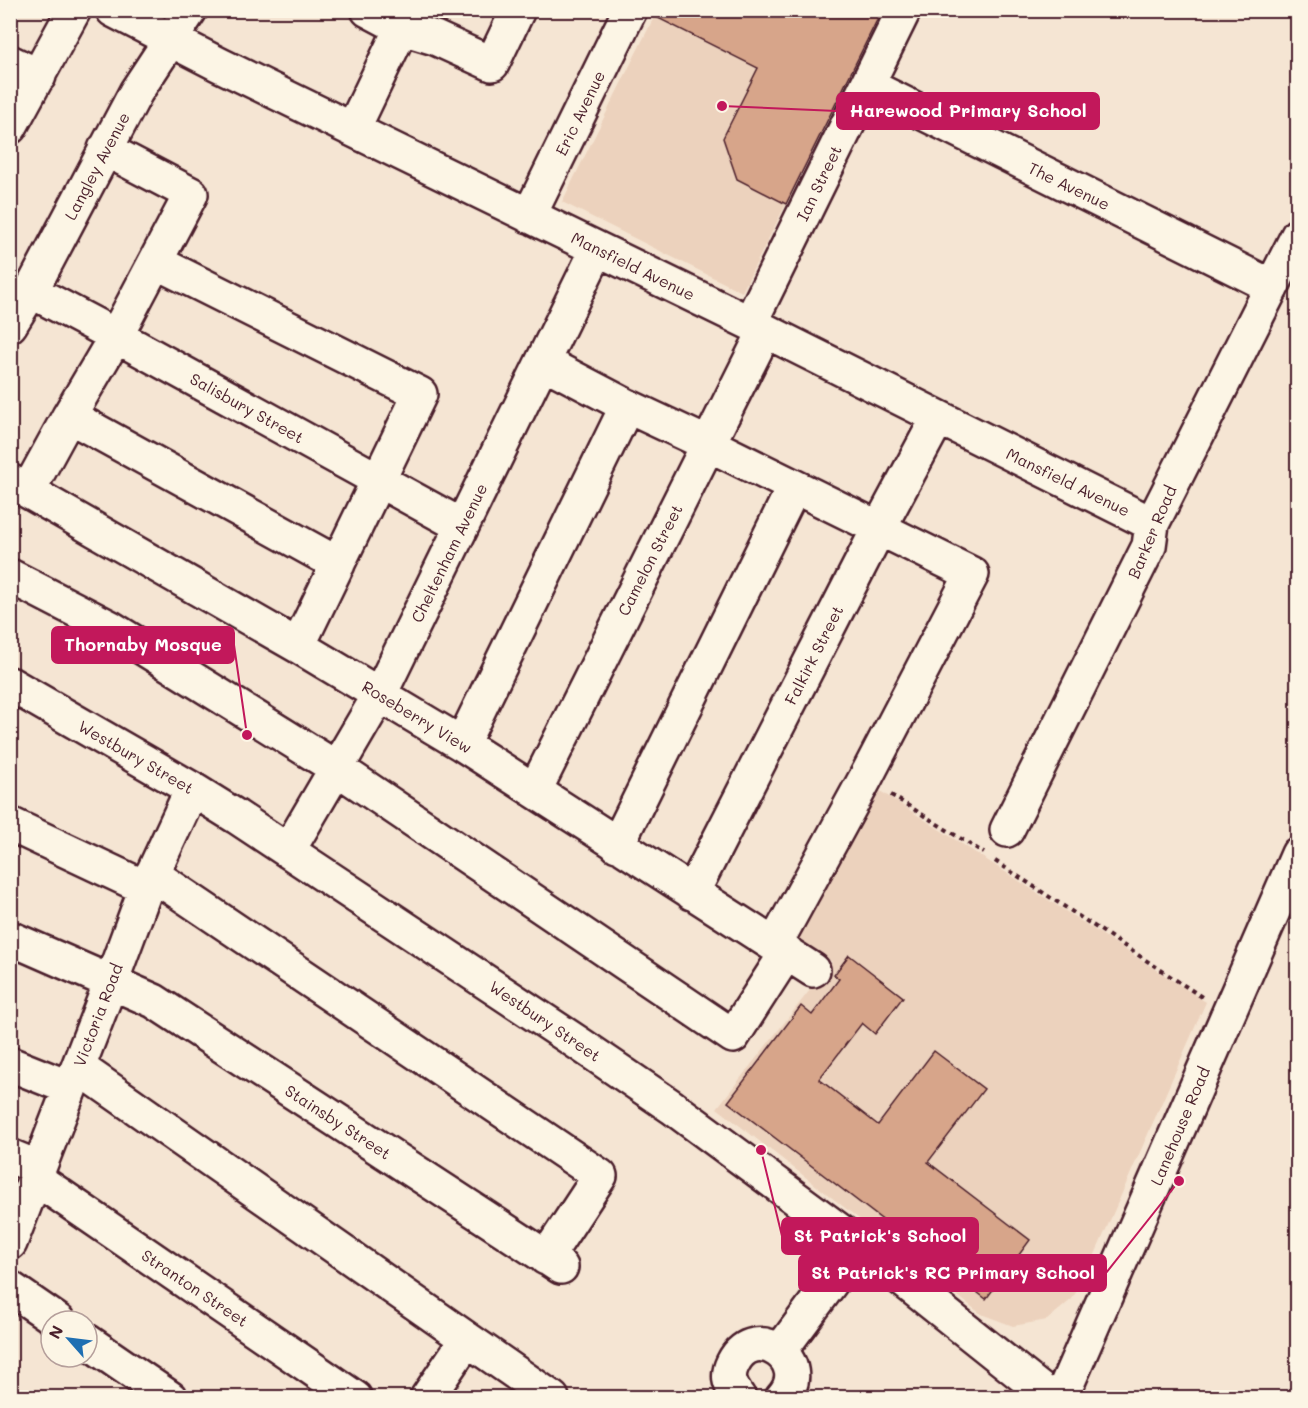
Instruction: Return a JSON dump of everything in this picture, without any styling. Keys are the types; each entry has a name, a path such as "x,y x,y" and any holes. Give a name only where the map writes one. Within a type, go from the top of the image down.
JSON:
{"street":[{"path":"10,127 25,69 74,10"},
{"name":"Mansfield Avenue","path":"114,10 171,41 757,327 1152,524"},
{"name":"Langley Avenue","path":"10,325 31,291 136,92 190,10"},
{"path":"368,10 406,19 435,38 492,64 519,10"},
{"name":"Eric Avenue","path":"529,216 630,10"},
{"name":"Ian Street","path":"757,327 867,85 904,10"},
{"path":"353,129 406,19"},
{"name":"The Avenue","path":"867,85 1271,286"},
{"path":"19,486 69,416 116,336 191,194 105,149"},
{"name":"Barker Road","path":"1007,830 1149,546 1152,524 1298,235"},
{"name":"Cheltenham Avenue","path":"288,851 380,694 597,250"},
{"path":"156,262 420,394 298,646"},
{"name":"Salisbury Street","path":"31,291 462,526"},
{"name":"Camelon Street","path":"535,790 708,444 757,327"},
{"path":"10,576 111,628 338,769 733,1036 792,955 865,779 972,574 627,406 543,362"},
{"path":"462,744 627,406"},
{"path":"69,416 338,564"},
{"name":"Falkirk Street","path":"692,893 879,528 938,418"},
{"name":"Roseberry View","path":"19,486 380,694 535,790 692,893 792,955"},
{"path":"617,844 794,487"},
{"name":"Westbury Street","path":"10,684 192,789 663,1101 859,1245 1051,1398"},
{"name":"Victoria Road","path":"10,1243 28,1167 74,1077 149,881 192,789"},
{"path":"10,824 149,881"},
{"name":"Lanehouse Road","path":"1061,1398 1298,854"},
{"name":"Stainsby Street","path":"10,938 154,1001 554,1263 600,1176 149,881"},
{"path":"10,1064 74,1077 552,1398"},
{"name":"Stranton Street","path":"28,1167 355,1398"},
{"path":"780,1351 859,1245"},
{"path":"10,1288 41,1309"},
{"path":"427,1398 467,1340"},
{"path":"739,1398 731,1386 729,1371 738,1353 751,1346 765,1344 780,1351 789,1361 792,1374 789,1391 782,1398"},
{"path":"99,1349 170,1398"}],"path":[{"path":"865,779 987,856 1227,1014"}],"shaded area":[{"path":"657,11 882,11 742,292 562,202"},
{"path":"880,791 1206,1002 1086,1275 1072,1299 1047,1320 1013,1326 981,1314 717,1108 832,962 792,933 867,793"}],"building":[{"path":"657,10 882,10 786,204 737,179 723,138 758,68 654,16"},
{"path":"849,955 903,997 875,1034 862,1023 819,1079 878,1125 934,1051 984,1089 928,1162 1030,1240 986,1299 728,1102 801,1006 812,1015 839,979 834,975"}],"place":[{"name":"Harewood Primary School","path":"722,106"},
{"name":"Thornaby Mosque","path":"247,735"},
{"name":"St Patrick's School","path":"761,1150"},
{"name":"St Patrick's RC Primary School","path":"1179,1181"}]}
